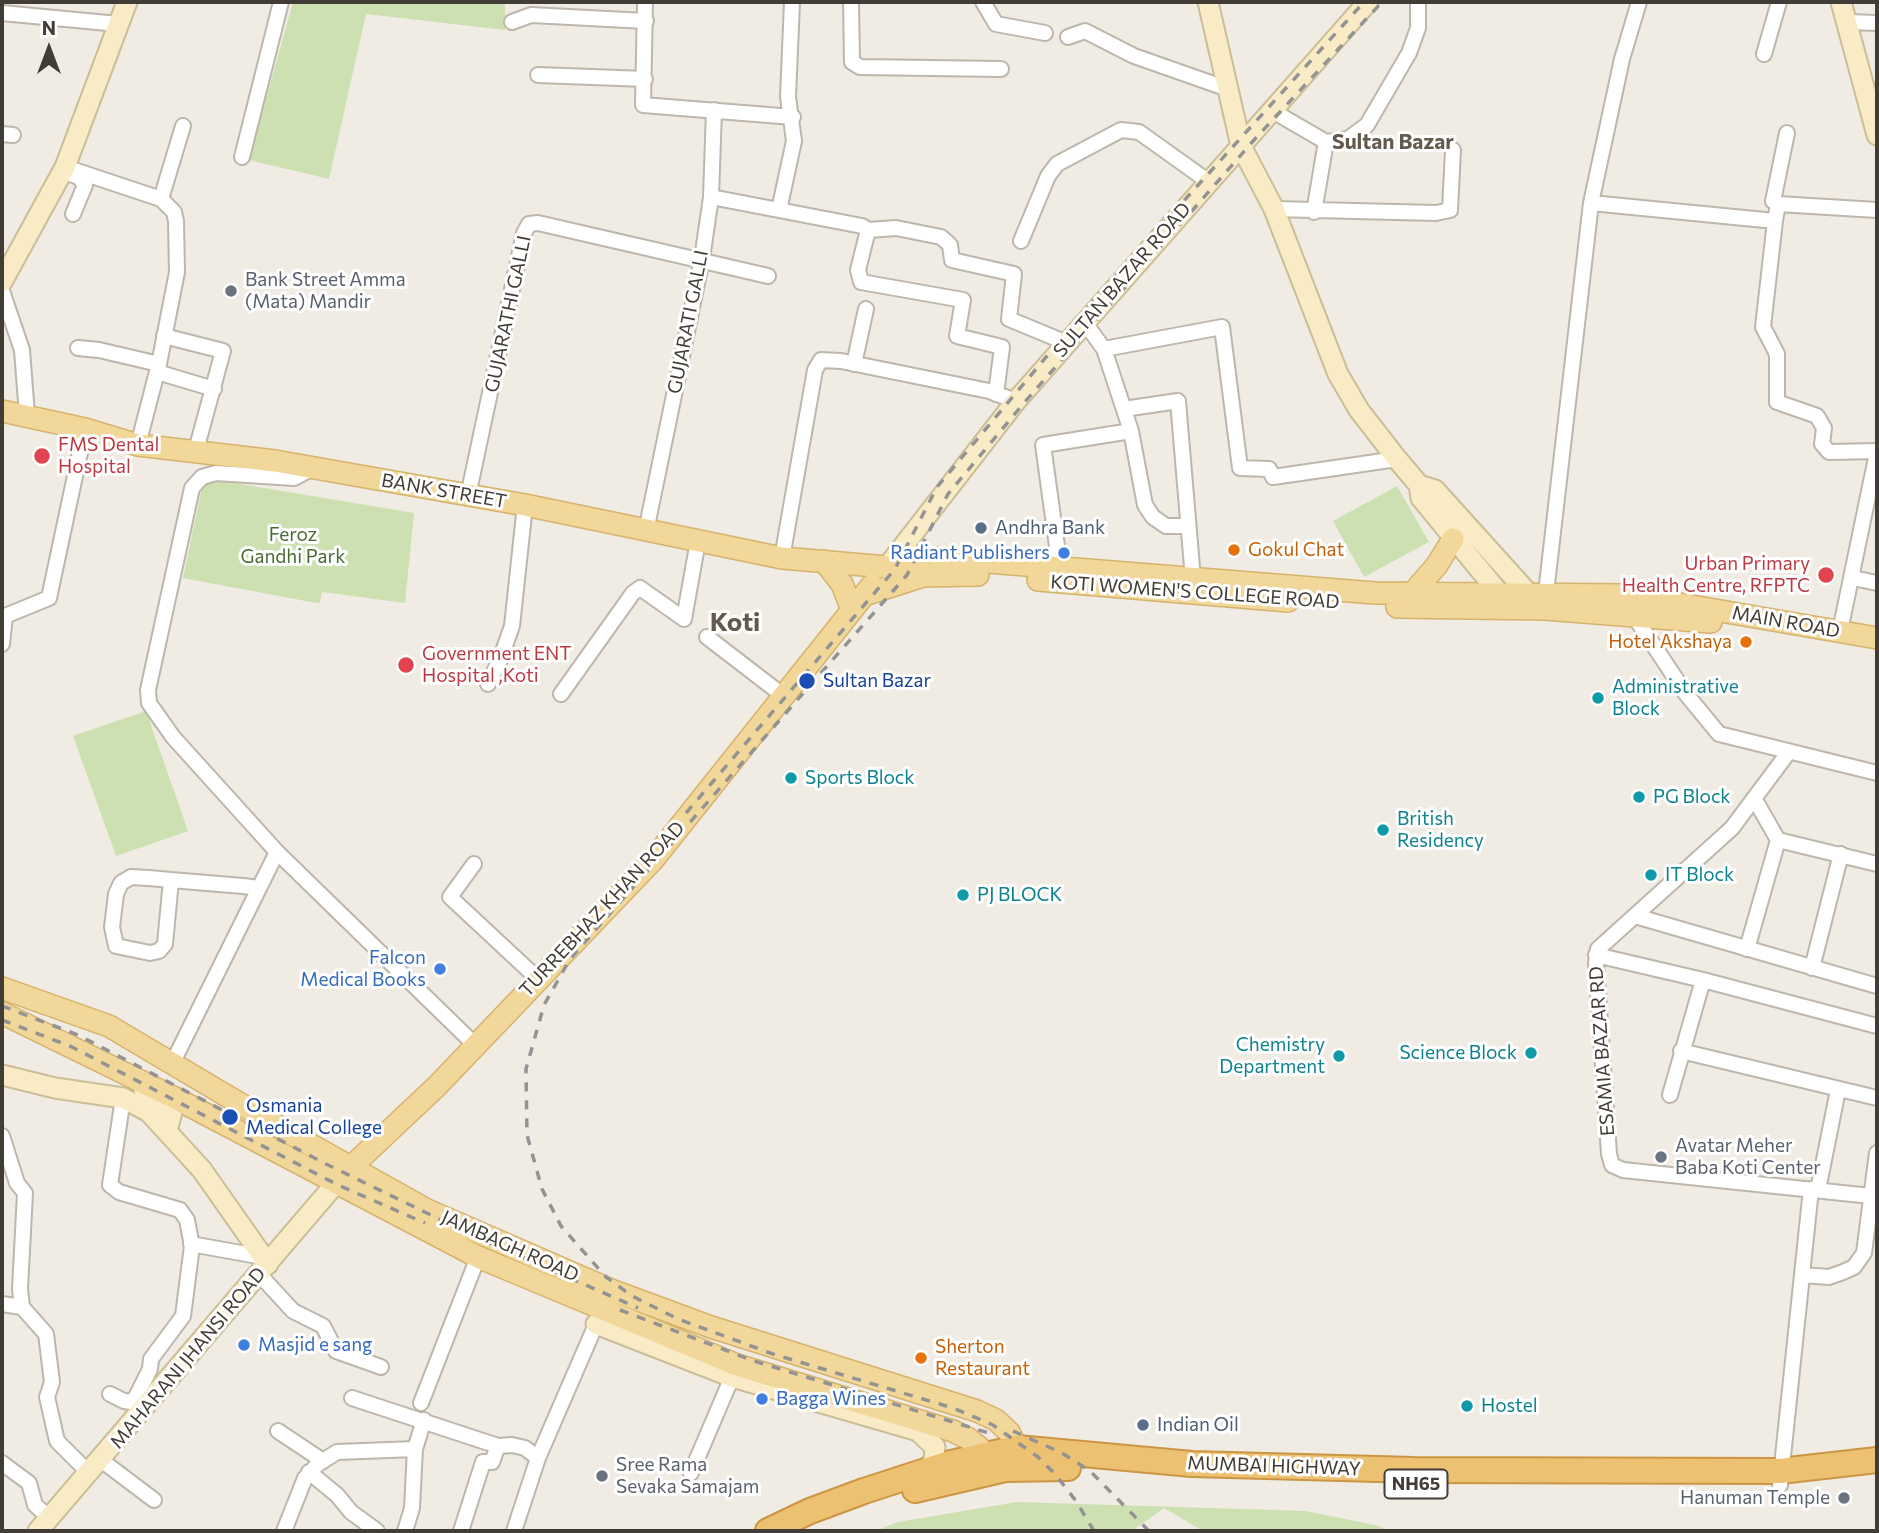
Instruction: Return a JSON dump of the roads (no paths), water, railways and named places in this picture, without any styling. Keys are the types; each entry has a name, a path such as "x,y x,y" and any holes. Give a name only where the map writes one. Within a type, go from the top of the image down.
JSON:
{"highway":[{"name":"MUMBAI HIGHWAY","path":"803,1531 878,1500 1007,1460"},
{"name":"MUMBAI HIGHWAY","path":"768,1531 810,1511 926,1471 1007,1460 1780,1478 1877,1475"},
{"name":"MUMBAI HIGHWAY","path":"1780,1478 1877,1460"}],"main road":[{"name":"BANK STREET","path":"2,411 85,429 138,445 313,468 526,505 782,558 887,567"},
{"path":"1411,594 1437,565 1453,539"},
{"name":"KOTI WOMEN'S COLLEGE ROAD","path":"887,567 938,558 1501,601"},
{"path":"824,561 858,602"},
{"name":"TURREBHAZ KHAN ROAD","path":"351,1167 436,1086 653,859 887,567"},
{"name":"KOTI WOMEN'S COLLEGE ROAD","path":"858,602 923,576 960,573 1246,598 1427,609 1534,598"},
{"name":"MAIN ROAD","path":"1534,598 1630,604 1877,638"},
{"name":"MAIN ROAD","path":"1630,604 1769,628 1877,651"},
{"name":"JAMBAGH ROAD","path":"2,988 109,1026 427,1210 611,1290 711,1327 977,1411 1003,1426 1007,1460"},
{"name":"JAMBAGH ROAD","path":"2,1013 217,1120 478,1257 599,1317 737,1365 953,1431 1007,1460"},
{"path":"209,1084 218,1102 217,1120"}],"street":[{"path":"2,282 64,169 127,2"},
{"path":"242,157 281,2"},
{"path":"645,2 643,105 793,117"},
{"path":"779,210 794,141 793,117 788,97 792,2"},
{"path":"851,2 852,62 860,67 1001,69"},
{"path":"982,2 996,24 1045,33"},
{"path":"1208,2 1241,145 1274,209 1338,373 1359,410 1419,485 1435,491 1534,598"},
{"name":"SULTAN BAZAR ROAD","path":"887,567 1016,401 1368,2"},
{"path":"1271,110 1326,142 1348,139 1367,125 1409,53 1418,28 1418,2"},
{"path":"1534,598 1591,203 1622,59 1639,2"},
{"path":"1764,54 1779,2"},
{"path":"1844,7 1877,23"},
{"path":"1844,7 1877,135"},
{"path":"2,13 118,24"},
{"path":"512,22 531,15 646,21"},
{"path":"1068,37 1085,32 1134,56 1228,89"},
{"path":"538,75 645,79"},
{"name":"GUJARATI GALLI","path":"646,531 702,259 711,197 714,110"},
{"path":"161,199 183,126"},
{"path":"1021,241 1048,176 1057,164 1121,130 1139,132 1209,182"},
{"path":"1787,133 1773,201 1778,204 1877,210"},
{"path":"1314,212 1326,142"},
{"path":"1274,209 1436,214 1450,210 1453,150"},
{"path":"64,169 161,199 173,212 178,251 158,368 138,445"},
{"path":"64,169 84,181 85,190 73,214"},
{"path":"711,197 855,223 868,230 896,228 941,237 950,245 952,260 1014,274 1009,318 1067,343"},
{"path":"1591,203 1775,221"},
{"path":"1778,204 1763,327 1777,354 1777,402 1817,416 1824,428 1822,444 1829,452 1877,452 1840,631"},
{"name":"GUJARATHI GALLI","path":"468,496 526,227 538,223 702,259"},
{"path":"868,230 858,270 862,282 963,300 957,336 1002,347 996,394"},
{"path":"702,259 768,276"},
{"path":"2,291 22,350 27,415"},
{"path":"854,364 866,309"},
{"path":"1085,323 1104,349 1124,409 1131,431 1145,505 1153,517 1166,526 1188,526"},
{"path":"1104,349 1222,327 1240,468 1269,469 1273,477 1397,459"},
{"path":"164,336 222,349 223,354 195,454"},
{"path":"78,348 99,350 214,389"},
{"path":"782,558 815,370 821,360 854,364 996,394 1016,401"},
{"path":"1124,409 1178,401 1193,579"},
{"path":"2,644 5,616 50,598 85,429"},
{"path":"1060,568 1043,445 1131,431"},
{"path":"313,468 294,478 216,473 197,482 183,521 148,690 149,702 159,720 277,852 474,1044"},
{"path":"1419,485 1421,498 1501,601"},
{"path":"488,684 512,626 526,505"},
{"path":"561,694 633,593 640,589 647,590 684,619 698,541"},
{"path":"1853,578 1877,583"},
{"path":"1630,604 1686,694 1719,734 1877,773"},
{"path":"707,638 785,697"},
{"name":"ESAMIA BAZAR RD","path":"1788,753 1732,828 1601,944 1596,956 1608,1141 1612,1165 1623,1170 1871,1196"},
{"path":"1747,949 1778,840 1754,798"},
{"path":"1778,840 1877,864"},
{"path":"173,1062 277,852"},
{"path":"1812,968 1841,854"},
{"path":"474,864 450,897 538,979"},
{"path":"170,880 165,944 159,951 150,953 116,946 113,927 117,894 121,883 131,877 170,880 259,888"},
{"path":"1635,916 1877,986"},
{"path":"1596,956 1703,979 1877,1026"},
{"path":"1670,1096 1703,979"},
{"path":"1681,1051 1877,1098"},
{"path":"119,1072 172,1112 167,1131"},
{"path":"2,1075 55,1088 123,1097 149,1112 202,1170 293,1311 323,1326 336,1351 382,1367"},
{"path":"1780,1478 1802,1275 1815,1189 1838,1090"},
{"path":"110,1394 131,1402 136,1397 150,1369 151,1359 183,1316 191,1244 187,1220 180,1210 120,1192 110,1185 123,1097"},
{"path":"2,1136 17,1184 25,1193 20,1289 22,1307 46,1334 52,1382 47,1397 57,1441 154,1500"},
{"path":"1802,1275 1829,1277 1854,1267 1864,1254 1872,1237 1871,1196 1877,1153"},
{"name":"MAHARANI JHANSI ROAD","path":"47,1526 179,1364 336,1183"},
{"path":"191,1244 263,1265"},
{"path":"421,1403 478,1257"},
{"path":"2,1304 22,1307"},
{"path":"514,1531 538,1458 599,1317 732,1377 918,1431 935,1447 934,1460 926,1471"},
{"path":"691,1473 732,1377"},
{"path":"352,1398 498,1446 525,1448 538,1458"},
{"path":"405,1531 412,1508 415,1449 424,1420"},
{"path":"278,1431 323,1461"},
{"path":"461,1531 483,1462 492,1462 498,1446"},
{"path":"284,1531 297,1494 309,1472 337,1452 415,1449"},
{"path":"2,1463 29,1483 35,1505 47,1526"},
{"path":"309,1472 337,1495 351,1512 377,1531"}],"railway":[{"path":"686,813 895,569 937,487 1094,300 1364,2"},
{"path":"1094,1531 1055,1474 1038,1457 993,1425 953,1408 773,1354 678,1319 632,1296 606,1277 561,1226 542,1189 527,1135 526,1069 544,1005 570,959 907,575 948,494 1024,403 1254,140 1382,2"},
{"path":"2,1006 78,1035 326,1164 472,1235 638,1308"},
{"path":"2,1020 72,1047 338,1185 425,1223"},
{"path":"620,1310 754,1361 992,1434"},
{"path":"1013,1431 1062,1453 1090,1471 1149,1531"}],"place":[{"name":"Bank Street Amma (Mata) Mandir","path":"231,291"},
{"name":"FMS Dental Hospital","path":"42,456"},
{"name":"Andhra Bank","path":"981,528"},
{"name":"Gokul Chat","path":"1234,550"},
{"name":"Radiant Publishers","path":"1064,553"},
{"name":"Urban Primary Health Centre, RFPTC","path":"1826,575"},
{"name":"Hotel Akshaya","path":"1746,642"},
{"name":"Government ENT Hospital ,Koti","path":"406,665"},
{"name":"Sultan Bazar","path":"807,681"},
{"name":"Administrative Block","path":"1598,698"},
{"name":"Sports Block","path":"791,778"},
{"name":"PG Block","path":"1639,797"},
{"name":"British Residency","path":"1383,830"},
{"name":"IT Block","path":"1651,875"},
{"name":"PJ BLOCK","path":"963,895"},
{"name":"Falcon Medical Books","path":"440,969"},
{"name":"Science Block","path":"1531,1053"},
{"name":"Chemistry Department","path":"1339,1056"},
{"name":"Osmania Medical College","path":"230,1117"},
{"name":"Avatar Meher Baba Koti Center","path":"1661,1157"},
{"name":"Masjid e sang","path":"244,1345"},
{"name":"Sherton Restaurant","path":"921,1358"},
{"name":"Bagga Wines","path":"762,1399"},
{"name":"Hostel","path":"1467,1406"},
{"name":"Indian Oil","path":"1143,1425"},
{"name":"Sree Rama Sevaka Samajam","path":"602,1476"},
{"name":"Hanuman Temple","path":"1844,1498"}],"district":[{"name":"Sultan Bazar","path":"1393,142"},
{"name":"Koti","path":"735,622"}],"park label":[{"name":"Feroz Gandhi Park","path":"293,546"}]}
